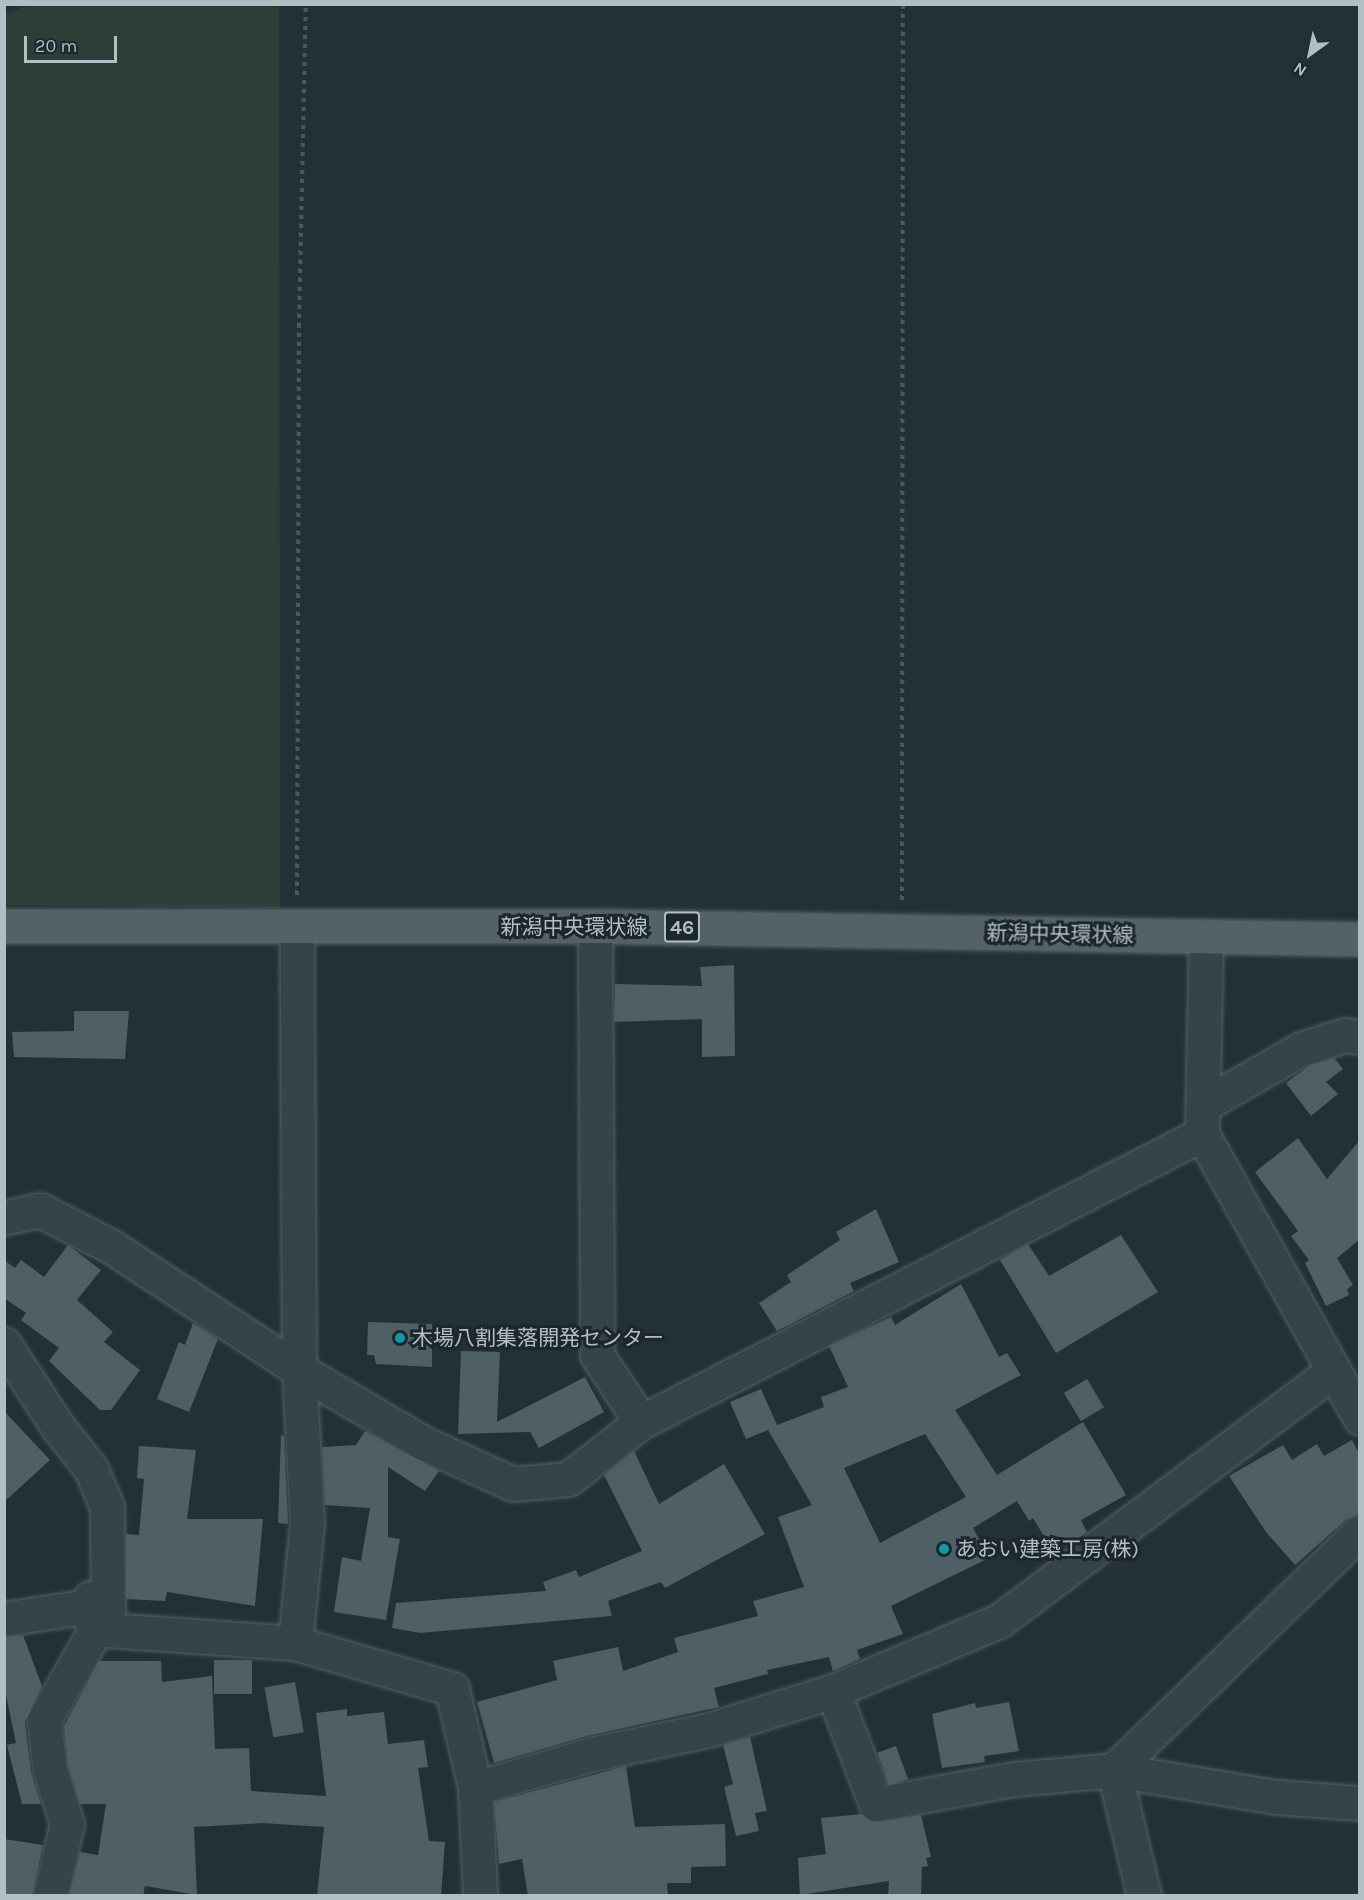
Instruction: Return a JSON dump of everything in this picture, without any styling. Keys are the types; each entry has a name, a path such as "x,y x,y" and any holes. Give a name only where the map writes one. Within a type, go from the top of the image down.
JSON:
{"main road":[{"name":"新潟中央環状線","path":"4,926 297,928 595,926 1359,939"}],"street":[{"path":"595,926 597,1355 641,1422"},
{"path":"295,1643 308,1522 299,1370 297,928"},
{"path":"1206,937 1203,1120 1332,1372 1359,1418"},
{"path":"4,1218 40,1210 111,1247 299,1370 423,1443 513,1484 568,1479 641,1422 1065,1208 1203,1120 1301,1049 1345,1035 1359,1037"},
{"path":"4,1344 58,1427 91,1469 107,1508 108,1630 295,1643 452,1689 476,1788 480,1896"},
{"path":"476,1788 592,1754 708,1731 833,1691 999,1621 1332,1372"},
{"path":"50,1896 67,1824 50,1770 44,1720 93,1634 89,1606 107,1508"},
{"path":"1114,1770 1359,1532"},
{"path":"4,1619 89,1606"},
{"path":"833,1691 876,1804 1014,1779 1114,1770 1276,1797 1359,1803"},
{"path":"1114,1770 1144,1896"}],"path":[{"path":"297,928 299,327 306,4"},
{"path":"902,931 903,4"}],"green space":[{"path":"33,4 279,5 280,908 5,905 4,14"}],"building":[{"path":"734,965 735,1056 702,1057 702,1019 614,1022 615,984 702,986 700,967"},
{"path":"74,1011 129,1011 125,1059 14,1057 12,1032 74,1031"},
{"path":"1334,1058 1343,1069 1326,1082 1338,1094 1311,1116 1286,1083 1309,1066"},
{"path":"1298,1138 1327,1179 1359,1141 1359,1240 1337,1258 1353,1285 1347,1289 1349,1295 1326,1306 1305,1263 1309,1260 1291,1236 1298,1231 1255,1172"},
{"path":"876,1209 899,1262 850,1283 854,1291 777,1331 759,1303 791,1282 787,1275 840,1240 836,1232"},
{"path":"1121,1235 1158,1292 1056,1353 1000,1260 1028,1244 1049,1276"},
{"path":"68,1245 101,1270 77,1300 113,1332 104,1342 140,1370 111,1410 100,1410 49,1361 59,1348 21,1320 26,1313 4,1298 4,1260 15,1268 21,1260 44,1277"},
{"path":"961,1284 999,1357 1007,1353 1021,1375 955,1410 997,1475 1083,1422 1126,1495 1081,1520 1087,1532 1068,1546 1064,1539 1051,1548 1033,1518 1029,1521 1017,1501 973,1528 989,1558 891,1606 903,1634 857,1650 860,1659 833,1671 829,1657 767,1670 768,1674 714,1688 719,1707 587,1736 494,1763 477,1702 557,1680 553,1661 618,1647 623,1671 678,1652 674,1638 758,1616 753,1601 804,1587 778,1517 812,1505 768,1430 746,1439 730,1402 761,1389 777,1425 824,1407 821,1397 848,1387 829,1346 891,1317 895,1325","holes":["925,1434 966,1497 880,1543 844,1468"]},
{"name":"木場八割集落開発センター","path":"368,1322 432,1324 432,1367 376,1364 374,1355 367,1355"},
{"path":"193,1323 218,1339 189,1412 157,1399 179,1342 185,1345"},
{"path":"461,1351 500,1352 497,1422 585,1377 604,1412 539,1448 530,1432 458,1434"},
{"path":"1087,1379 1104,1407 1081,1421 1064,1393"},
{"path":"4,1411 50,1460 4,1502"},
{"path":"365,1431 439,1471 425,1491 388,1467 388,1537 400,1539 386,1620 334,1612 342,1557 361,1561 370,1508 325,1505 322,1447 356,1445"},
{"path":"281,1435 284,1436 288,1524 278,1523"},
{"path":"1352,1440 1359,1453 1359,1514 1347,1519 1295,1565 1266,1532 1229,1476 1283,1445 1292,1460 1317,1444 1324,1456"},
{"path":"139,1446 196,1450 187,1519 263,1519 255,1606 167,1592 165,1601 126,1599 126,1534 139,1535 144,1479 137,1478"},
{"path":"634,1451 659,1504 724,1464 765,1534 665,1588 661,1582 608,1601 612,1616 420,1633 392,1628 396,1603 546,1591 543,1582 576,1570 579,1577 642,1551 604,1475"},
{"path":"23,1635 42,1686 25,1722 31,1772 41,1804 22,1804 7,1745 16,1743 4,1685 4,1637"},
{"path":"214,1660 252,1660 252,1694 214,1694"},
{"path":"99,1661 161,1661 162,1682 212,1676 215,1749 249,1748 251,1791 326,1796 316,1713 347,1709 347,1716 384,1712 388,1744 424,1740 428,1767 418,1768 429,1841 445,1842 441,1896 317,1896 324,1827 263,1823 194,1827 197,1895 145,1886 143,1896 69,1896 80,1852 98,1855 106,1804 80,1804 68,1766 64,1726"},
{"path":"295,1682 304,1732 273,1738 264,1687"},
{"path":"1009,1702 1019,1751 984,1756 985,1762 942,1768 932,1714 975,1703 976,1708"},
{"path":"750,1737 767,1811 755,1813 759,1831 736,1836 724,1787 733,1784 723,1745"},
{"path":"896,1746 908,1779 889,1786 877,1753"},
{"path":"626,1766 635,1827 725,1824 726,1866 691,1867 691,1883 667,1883 668,1896 528,1896 522,1859 499,1864 494,1802"},
{"path":"861,1814 879,1822 921,1815 931,1857 926,1858 928,1866 922,1867 921,1896 888,1896 889,1881 800,1895 798,1858 826,1854 821,1818"},
{"path":"4,1839 43,1845 32,1896 4,1896"}],"place":[{"name":"木場八割集落開発センター","path":"400,1338"},
{"name":"あおい建築工房(株)","path":"944,1549"}]}
